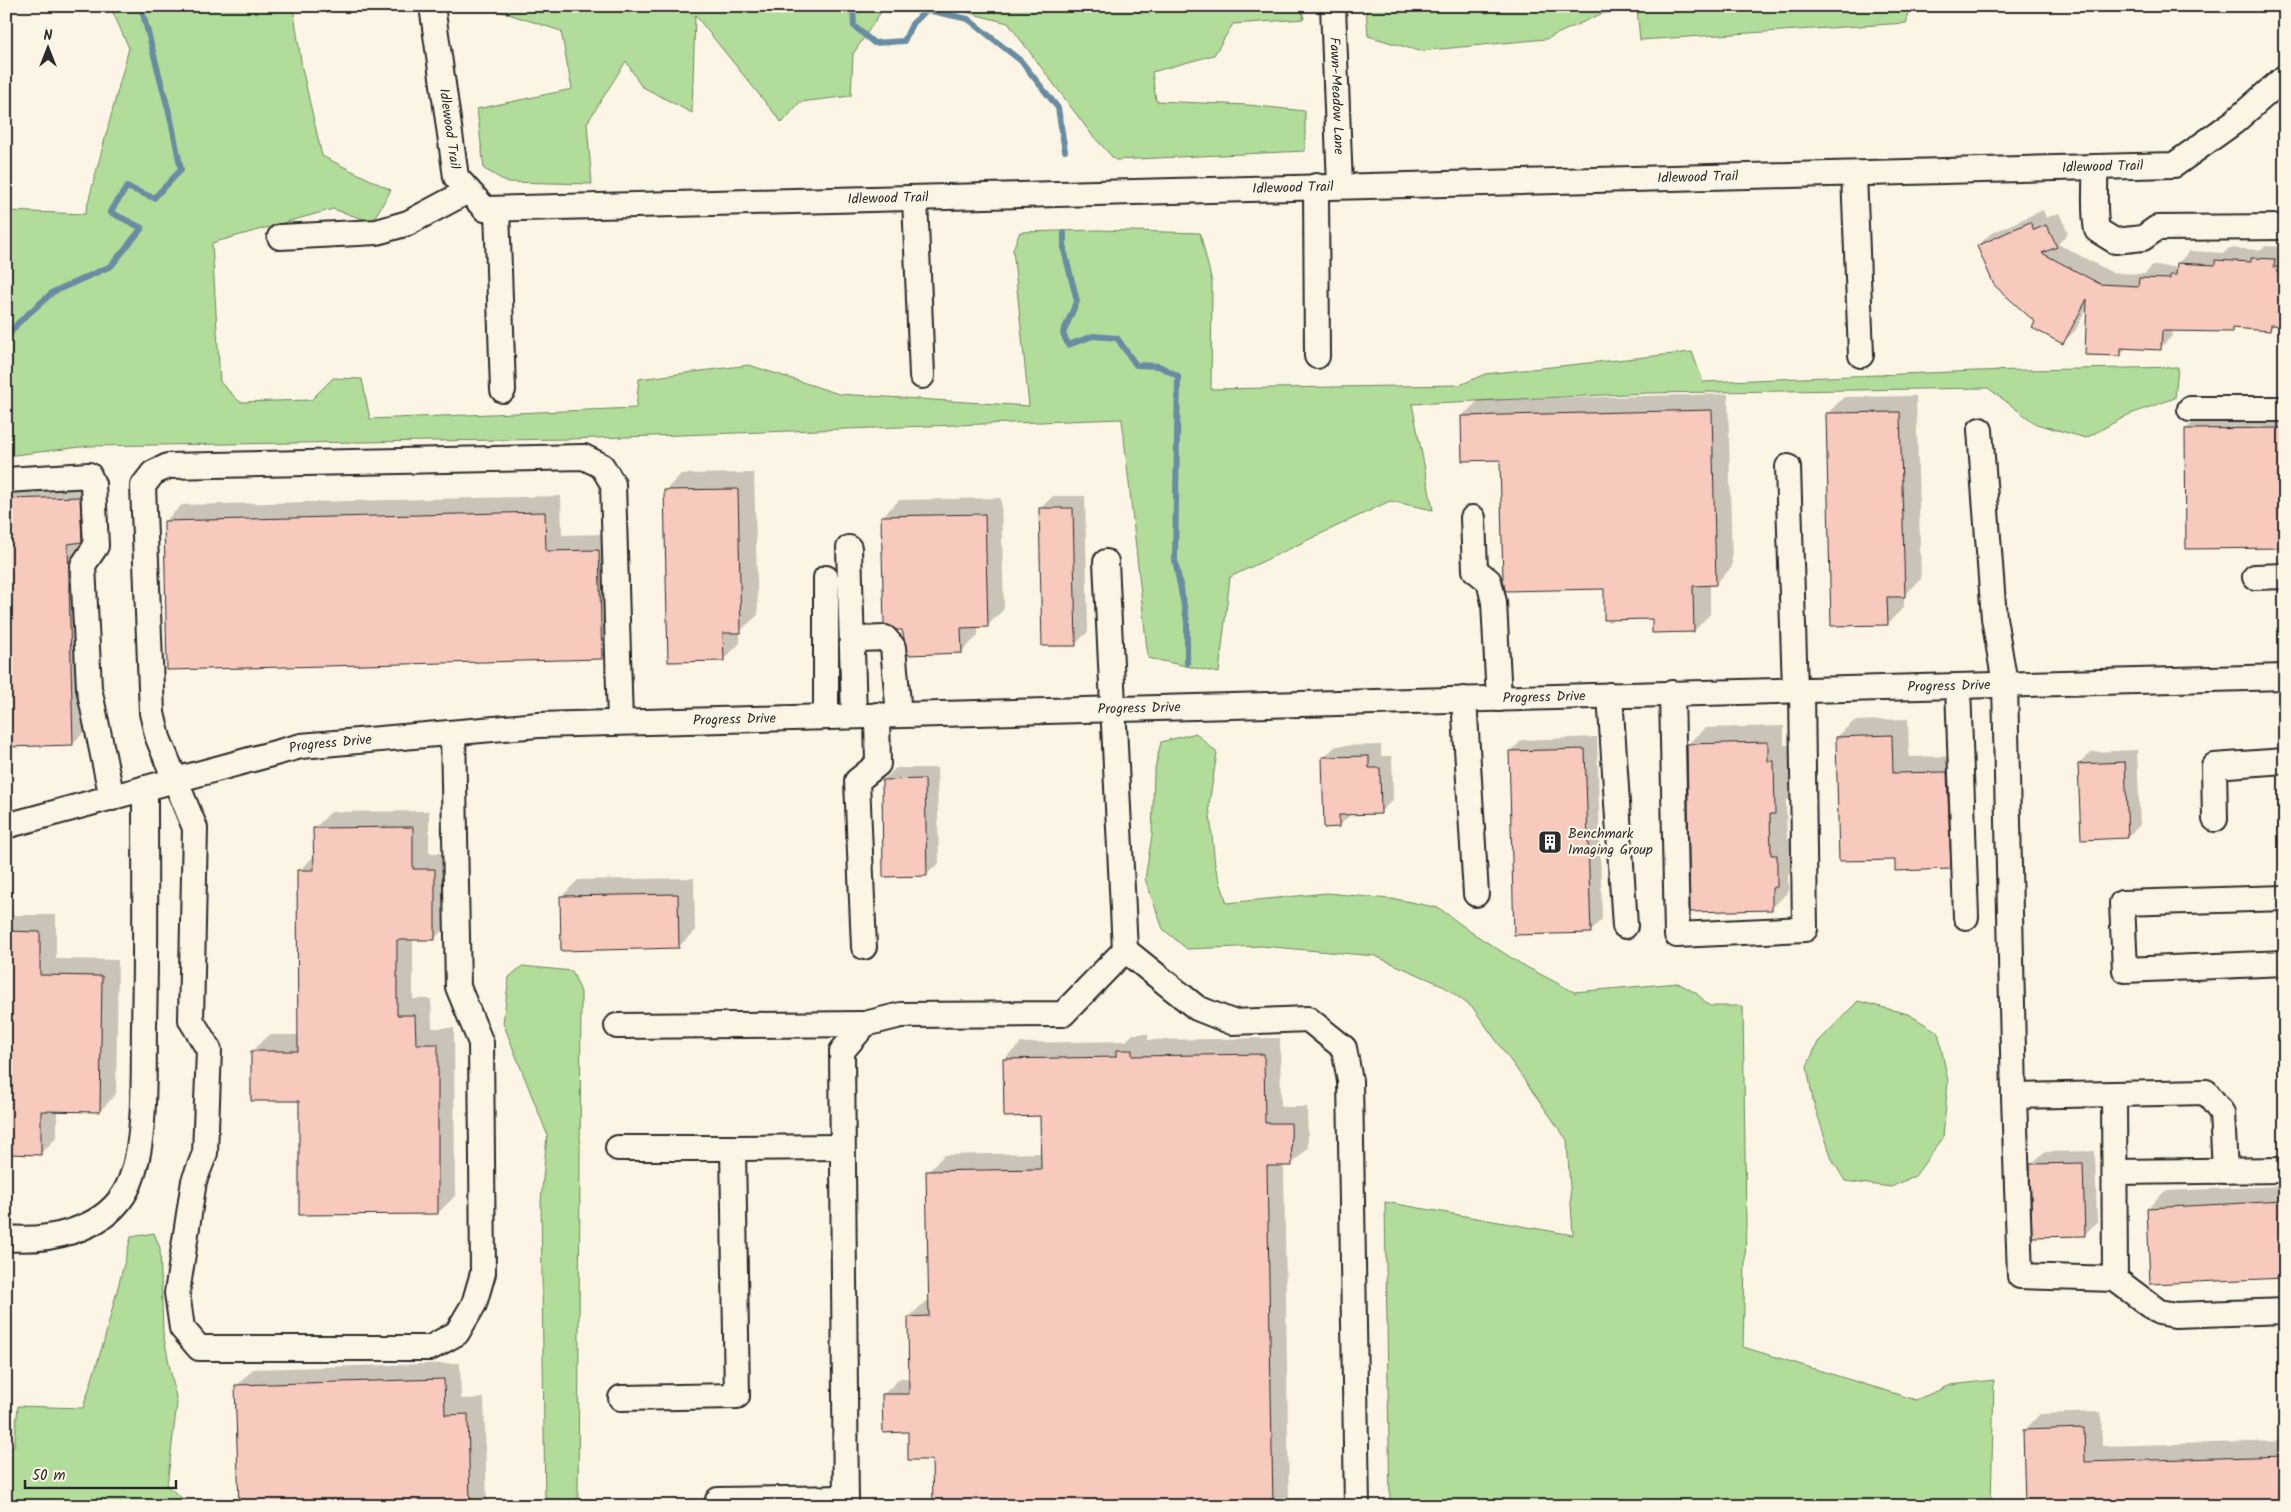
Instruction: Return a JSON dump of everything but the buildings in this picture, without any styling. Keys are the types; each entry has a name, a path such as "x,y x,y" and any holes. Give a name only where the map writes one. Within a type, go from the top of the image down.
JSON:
{"street":[{"name":"Idlewood Trail","path":"432,6 456,177 485,209 2174,165 2234,122 2285,78"},
{"name":"Fawn-Meadow Lane","path":"1333,6 1340,186"},
{"path":"2095,168 2096,190 2093,212 2097,230 2115,241 2143,238 2157,228 2285,226"},
{"path":"1854,174 1861,355"},
{"path":"1316,186 1317,356"},
{"path":"280,237 377,232 408,223 468,190"},
{"path":"915,198 922,376"},
{"path":"497,209 503,390"},
{"path":"2190,409 2285,409"},
{"path":"1980,430 1994,618 2005,684 2020,1276 2115,1279 2159,1312 2175,1315 2285,1311"},
{"path":"453,732 458,987 481,1043 483,1272 474,1304 458,1333 430,1348 199,1348 182,1328 176,1293 194,1181 205,1153 208,1050 191,1020 195,828 174,781 158,738 152,713 143,486 153,473 168,466 584,458 602,466 613,484 620,722"},
{"path":"1672,694 1677,934 1805,930 1799,690 1788,467"},
{"path":"6,480 89,475 93,484 96,546 83,564 89,688 112,798"},
{"path":"1473,518 1475,570 1489,581 1494,602 1499,698"},
{"path":"849,548 853,648 877,715"},
{"path":"617,1026 865,1024 901,1015 1063,1014 1125,950 1106,562"},
{"path":"2255,577 2285,576"},
{"path":"826,578 826,717"},
{"path":"853,648 860,639 885,638 893,647 877,715 878,764 857,781 864,947"},
{"name":"Progress Drive","path":"6,826 301,746 538,725 2285,677"},
{"path":"1958,686 1966,917"},
{"path":"1610,695 1625,926"},
{"path":"1464,699 1476,894"},
{"path":"2215,819 2214,766 2285,761"},
{"path":"6,1238 54,1237 80,1228 108,1213 124,1194 132,1176 143,1109 145,788"},
{"path":"2285,898 2122,903 2125,970 2285,963"},
{"path":"1125,950 1197,1008 1232,1022 1308,1019 1344,1048 1350,1081 1357,1506"},
{"path":"718,1500 846,1502 841,1147 842,1051 865,1024"},
{"path":"2014,1096 2206,1092 2222,1113 2224,1171"},
{"path":"2114,1094 2115,1279"},
{"path":"618,1148 841,1147"},
{"path":"621,1398 737,1396 733,1148"},
{"path":"2115,1172 2285,1170"}],"green space":[{"path":"110,6 293,6 302,68 322,156 391,190 372,222 333,209 212,243 220,382 240,402 311,400 333,378 362,379 370,419 636,408 639,379 749,365 839,394 1029,406 1013,249 1020,232 1098,230 1200,233 1212,282 1211,389 1460,385 1485,374 1692,352 1703,382 1976,371 2178,367 2175,398 2128,415 2086,438 2036,424 1988,388 1648,393 1412,404 1433,510 1390,501 1230,577 1219,673 1148,658 1122,419 570,439 89,446 6,456 6,211 85,214 129,48"},
{"path":"494,6 885,6 853,54 851,96 800,102 782,123 695,15 692,113 641,86 626,61 587,123 592,184 507,182 484,169 477,109 572,89 561,31 496,10"},
{"path":"942,6 1301,6 1304,19 1233,24 1214,55 1152,72 1156,101 1248,105 1305,111 1305,151 1115,160 1092,135 1008,23"},
{"path":"1366,6 1908,6 1907,23 1640,40 1637,8 1601,14 1546,39 1419,51 1368,36"},
{"path":"1196,733 1217,753 1209,804 1215,866 1227,903 1327,893 1401,900 1439,908 1471,932 1521,964 1574,992 1678,983 1696,993 1710,1006 1743,1006 1746,1224 1743,1347 1916,1400 1951,1385 1994,1380 1991,1506 1390,1506 1385,1202 1573,1235 1567,1140 1473,1008 1442,985 1375,956 1262,946 1187,949 1163,929 1145,879 1152,835 1154,773 1161,742"},
{"path":"522,966 572,971 581,992 578,1506 545,1506 541,1202 547,1134 503,1023 509,977"},
{"path":"1858,1001 1908,1014 1938,1032 1948,1081 1943,1138 1915,1176 1891,1187 1845,1181 1832,1159 1813,1101 1807,1066 1818,1042"},
{"path":"154,1233 160,1248 163,1333 177,1403 167,1486 192,1506 6,1506 6,1448 14,1447 18,1406 83,1408 104,1341 131,1237"}],"waterway":[{"path":"6,339 18,323 53,292 111,266 142,228 110,212 127,187 154,198 181,170 171,120 141,6"},
{"path":"853,6 854,26 874,43 904,41 912,24 927,10 968,19 1021,61 1058,108 1065,151"},
{"path":"1064,233 1064,250 1077,301 1063,333 1068,345 1093,336 1117,338 1136,365 1159,366 1178,376 1175,560 1187,621 1187,663"}],"place":[{"name":"Benchmark Imaging Group","path":"1550,842"}]}
